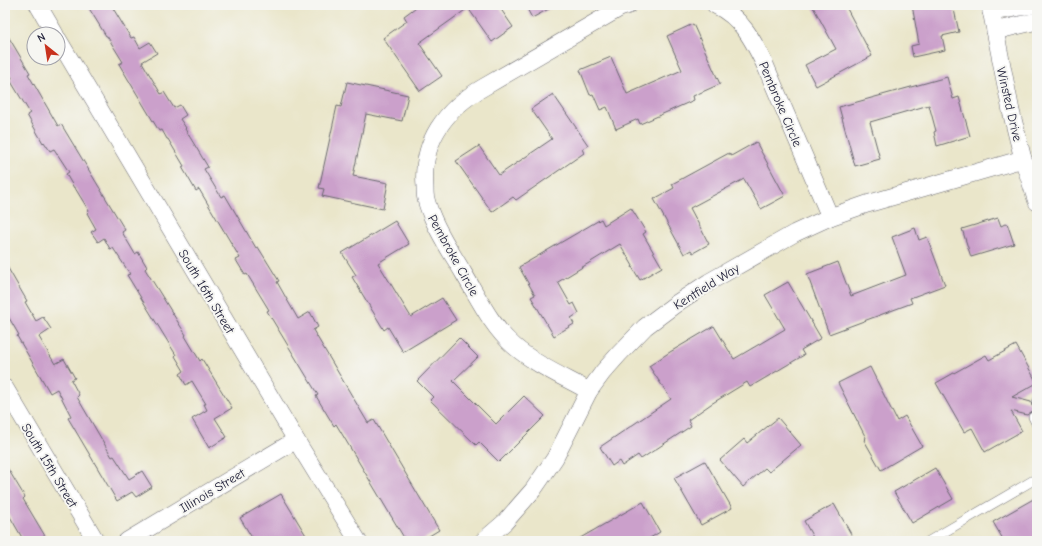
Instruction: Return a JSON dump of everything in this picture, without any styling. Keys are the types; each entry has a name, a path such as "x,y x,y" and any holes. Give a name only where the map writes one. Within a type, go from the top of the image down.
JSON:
{"street":[{"path":"38,5 50,26"},
{"name":"Pembroke Circle","path":"589,391 538,363 514,346 491,320 436,226 426,200 424,176 426,158 432,139 439,126 449,113 462,101 480,89 620,8 629,5"},
{"name":"Pembroke Circle","path":"715,5 734,17 746,30 755,44 830,217"},
{"path":"990,9 1032,5"},
{"name":"Winsted Drive","path":"990,9 1011,111 1023,159 1037,202"},
{"path":"994,31 1037,21"},
{"name":"South 16th Street","path":"66,52 296,440 358,541"},
{"name":"Kentfield Way","path":"483,541 504,522 533,490 555,458 589,391 604,372 619,354 645,328 677,303 709,282 795,233 830,217 867,204 1023,159"},
{"name":"South 15th Street","path":"5,388 96,541"},
{"name":"Illinois Street","path":"127,541 296,440"}],"lane":[{"path":"932,540 1037,478"}],"building":[{"path":"87,5 111,5 131,38 134,37 140,48 150,42 157,53 142,62 161,94 164,92 174,108 180,105 186,115 180,119 208,167 204,169 221,197 225,195 256,248 258,247 279,281 277,282 298,319 310,312 318,327 313,330 368,423 374,420 439,530 421,541 406,541 336,424 334,426 316,396 318,395 267,311 269,310 247,274 245,275 236,260 240,258 199,189 196,191 182,167 184,166 168,139 162,130 159,131 119,64 123,62"},
{"path":"419,5 498,5 513,27 492,42 468,8 419,43 442,76 420,91 383,38 407,21 404,16"},
{"path":"525,5 556,5 532,18"},
{"path":"812,5 845,5 872,56 816,86 805,65 836,49"},
{"path":"912,5 953,5 959,32 942,36 945,50 913,57 911,46 919,44"},
{"path":"693,24 720,84 693,96 694,100 640,124 638,119 616,129 607,107 600,110 593,94 590,95 580,70 611,57 627,94 682,70 667,36"},
{"path":"5,31 30,73 28,74 58,126 61,124 125,230 122,232 135,254 138,252 147,267 145,269 186,335 185,336 200,361 202,359 232,408 215,418 227,437 209,448 192,419 207,410 204,404 206,404 192,381 186,385 180,374 184,371 175,356 176,355 127,275 130,274 113,248 110,249 104,238 98,242 91,232 96,229 87,213 89,211 66,174 69,172 54,149 50,151 44,142 43,143 27,115 30,113 10,80 12,78 5,66"},
{"path":"947,77 953,99 959,97 970,136 937,146 934,132 936,131 929,105 870,122 880,159 855,166 839,107"},
{"path":"347,82 408,95 402,121 366,114 353,176 388,183 383,209 322,196 324,189 319,188 337,106 341,107"},
{"path":"553,94 588,145 582,149 584,153 516,200 513,197 492,212 456,161 479,146 499,175 552,139 531,109"},
{"path":"756,142 785,196 761,209 744,179 690,208 709,244 693,253 691,250 684,254 654,199 674,188 672,184 729,153 731,156"},
{"path":"631,208 646,232 643,234 662,267 640,280 620,244 558,282 571,305 574,303 579,313 571,318 574,324 554,336 531,297 535,295 519,267 601,219 604,225"},
{"path":"998,218 1001,226 1007,223 1014,244 971,257 962,229"},
{"path":"395,221 409,244 378,263 411,317 442,298 456,320 403,352 388,327 384,330 352,277 356,275 342,253"},
{"path":"915,228 919,240 927,237 945,285 910,298 912,303 829,334 807,274 838,262 851,296 906,275 892,237"},
{"path":"5,263 27,301 25,302 36,321 43,317 51,329 39,337 55,364 64,359 75,378 71,380 79,395 77,397 112,457 114,456 129,479 142,471 152,487 136,497 132,492 117,501 68,418 71,416 57,389 50,393 17,336 19,335 5,311"},
{"path":"788,282 821,338 801,350 804,355 750,387 747,382 711,404 688,420 691,426 641,459 638,455 622,466 619,461 612,466 600,447 671,399 649,366 714,326 734,359 785,329 765,295"},
{"path":"459,338 478,357 453,381 496,424 524,396 545,416 499,462 479,442 476,445 430,400 433,397 417,381"},
{"path":"1016,345 1037,383 1012,397 1031,402 1032,406 1037,409 1037,413 1034,411 1027,415 1011,411 1022,431 985,452 972,428 964,432 936,383 986,355 989,360"},
{"path":"870,367 897,421 905,416 922,446 881,470 864,440 866,438 838,383"},
{"path":"778,418 801,445 769,472 765,468 743,487 720,460 744,439 747,443"},
{"path":"705,461 732,508 701,525 674,478"},
{"path":"5,464 25,497 23,499 48,541 24,541 5,508"},
{"path":"935,468 953,499 912,523 894,492"},
{"path":"281,494 307,537 300,541 254,541 240,518"},
{"path":"1037,497 1037,541 1004,541 993,522"},
{"path":"643,502 660,532 645,541 575,541"},
{"path":"834,504 855,541 815,541 804,521"}]}
